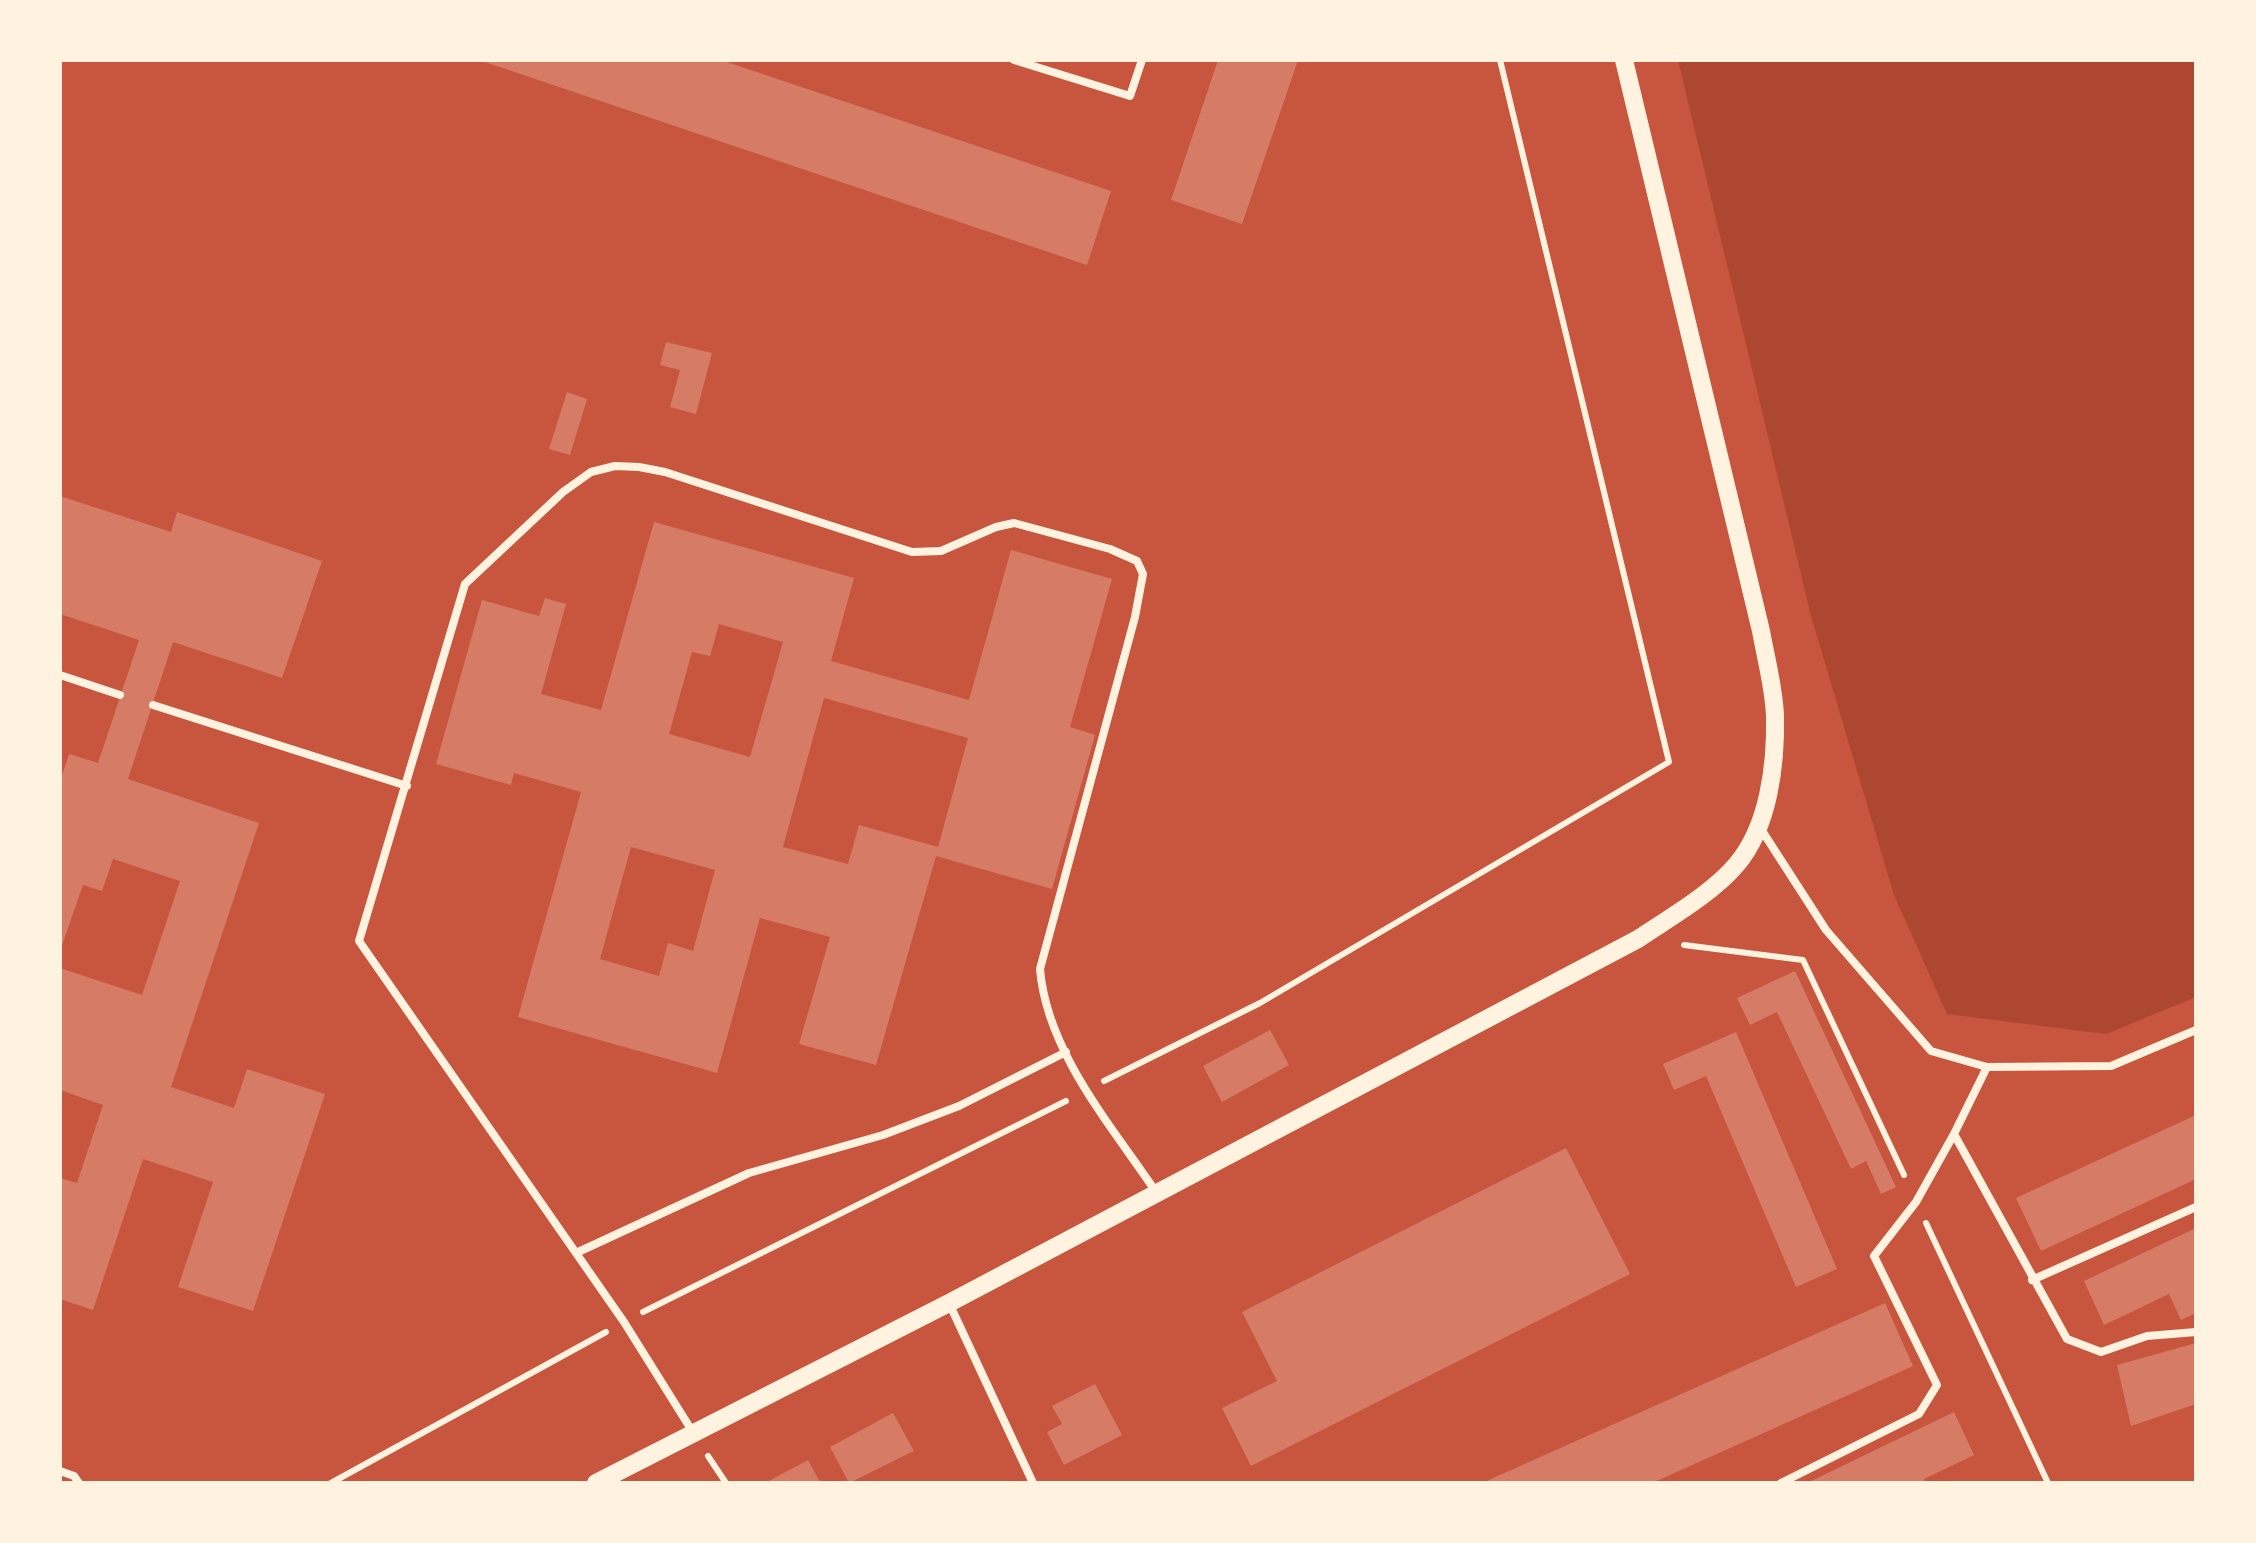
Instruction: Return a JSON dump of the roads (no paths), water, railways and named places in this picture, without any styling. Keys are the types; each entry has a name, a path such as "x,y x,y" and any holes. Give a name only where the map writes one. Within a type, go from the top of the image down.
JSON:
{"street":[{"path":"596,1483 949,1303 1638,939 1694,901 1737,864 1760,826 1772,773 1775,714 1764,648 1624,60"}],"lane":[{"path":"1014,60 1130,96 1142,60"},
{"path":"694,1434 624,1322 359,940 408,786 465,584 562,492 591,472 615,466 664,472 912,552 941,551 996,527 1014,524 1110,549 1137,561 1142,574 1135,616 1040,969 1052,1024 1066,1052 1156,1192"},
{"path":"60,675 120,695"},
{"path":"152,705 408,786"},
{"path":"1760,826 1826,930 1931,1050 1986,1067 2111,1066 2196,1030"},
{"path":"576,1253 749,1173 883,1135 959,1106 1066,1052"},
{"path":"1781,1483 1919,1414 1937,1384 1874,1256 1916,1202 1986,1067"},
{"path":"1954,1134 2067,1340 2101,1352 2147,1336 2196,1332"},
{"path":"2032,1280 2196,1207"},
{"path":"949,1303 1033,1483"},
{"path":"60,1471 74,1476 79,1483"}]}
